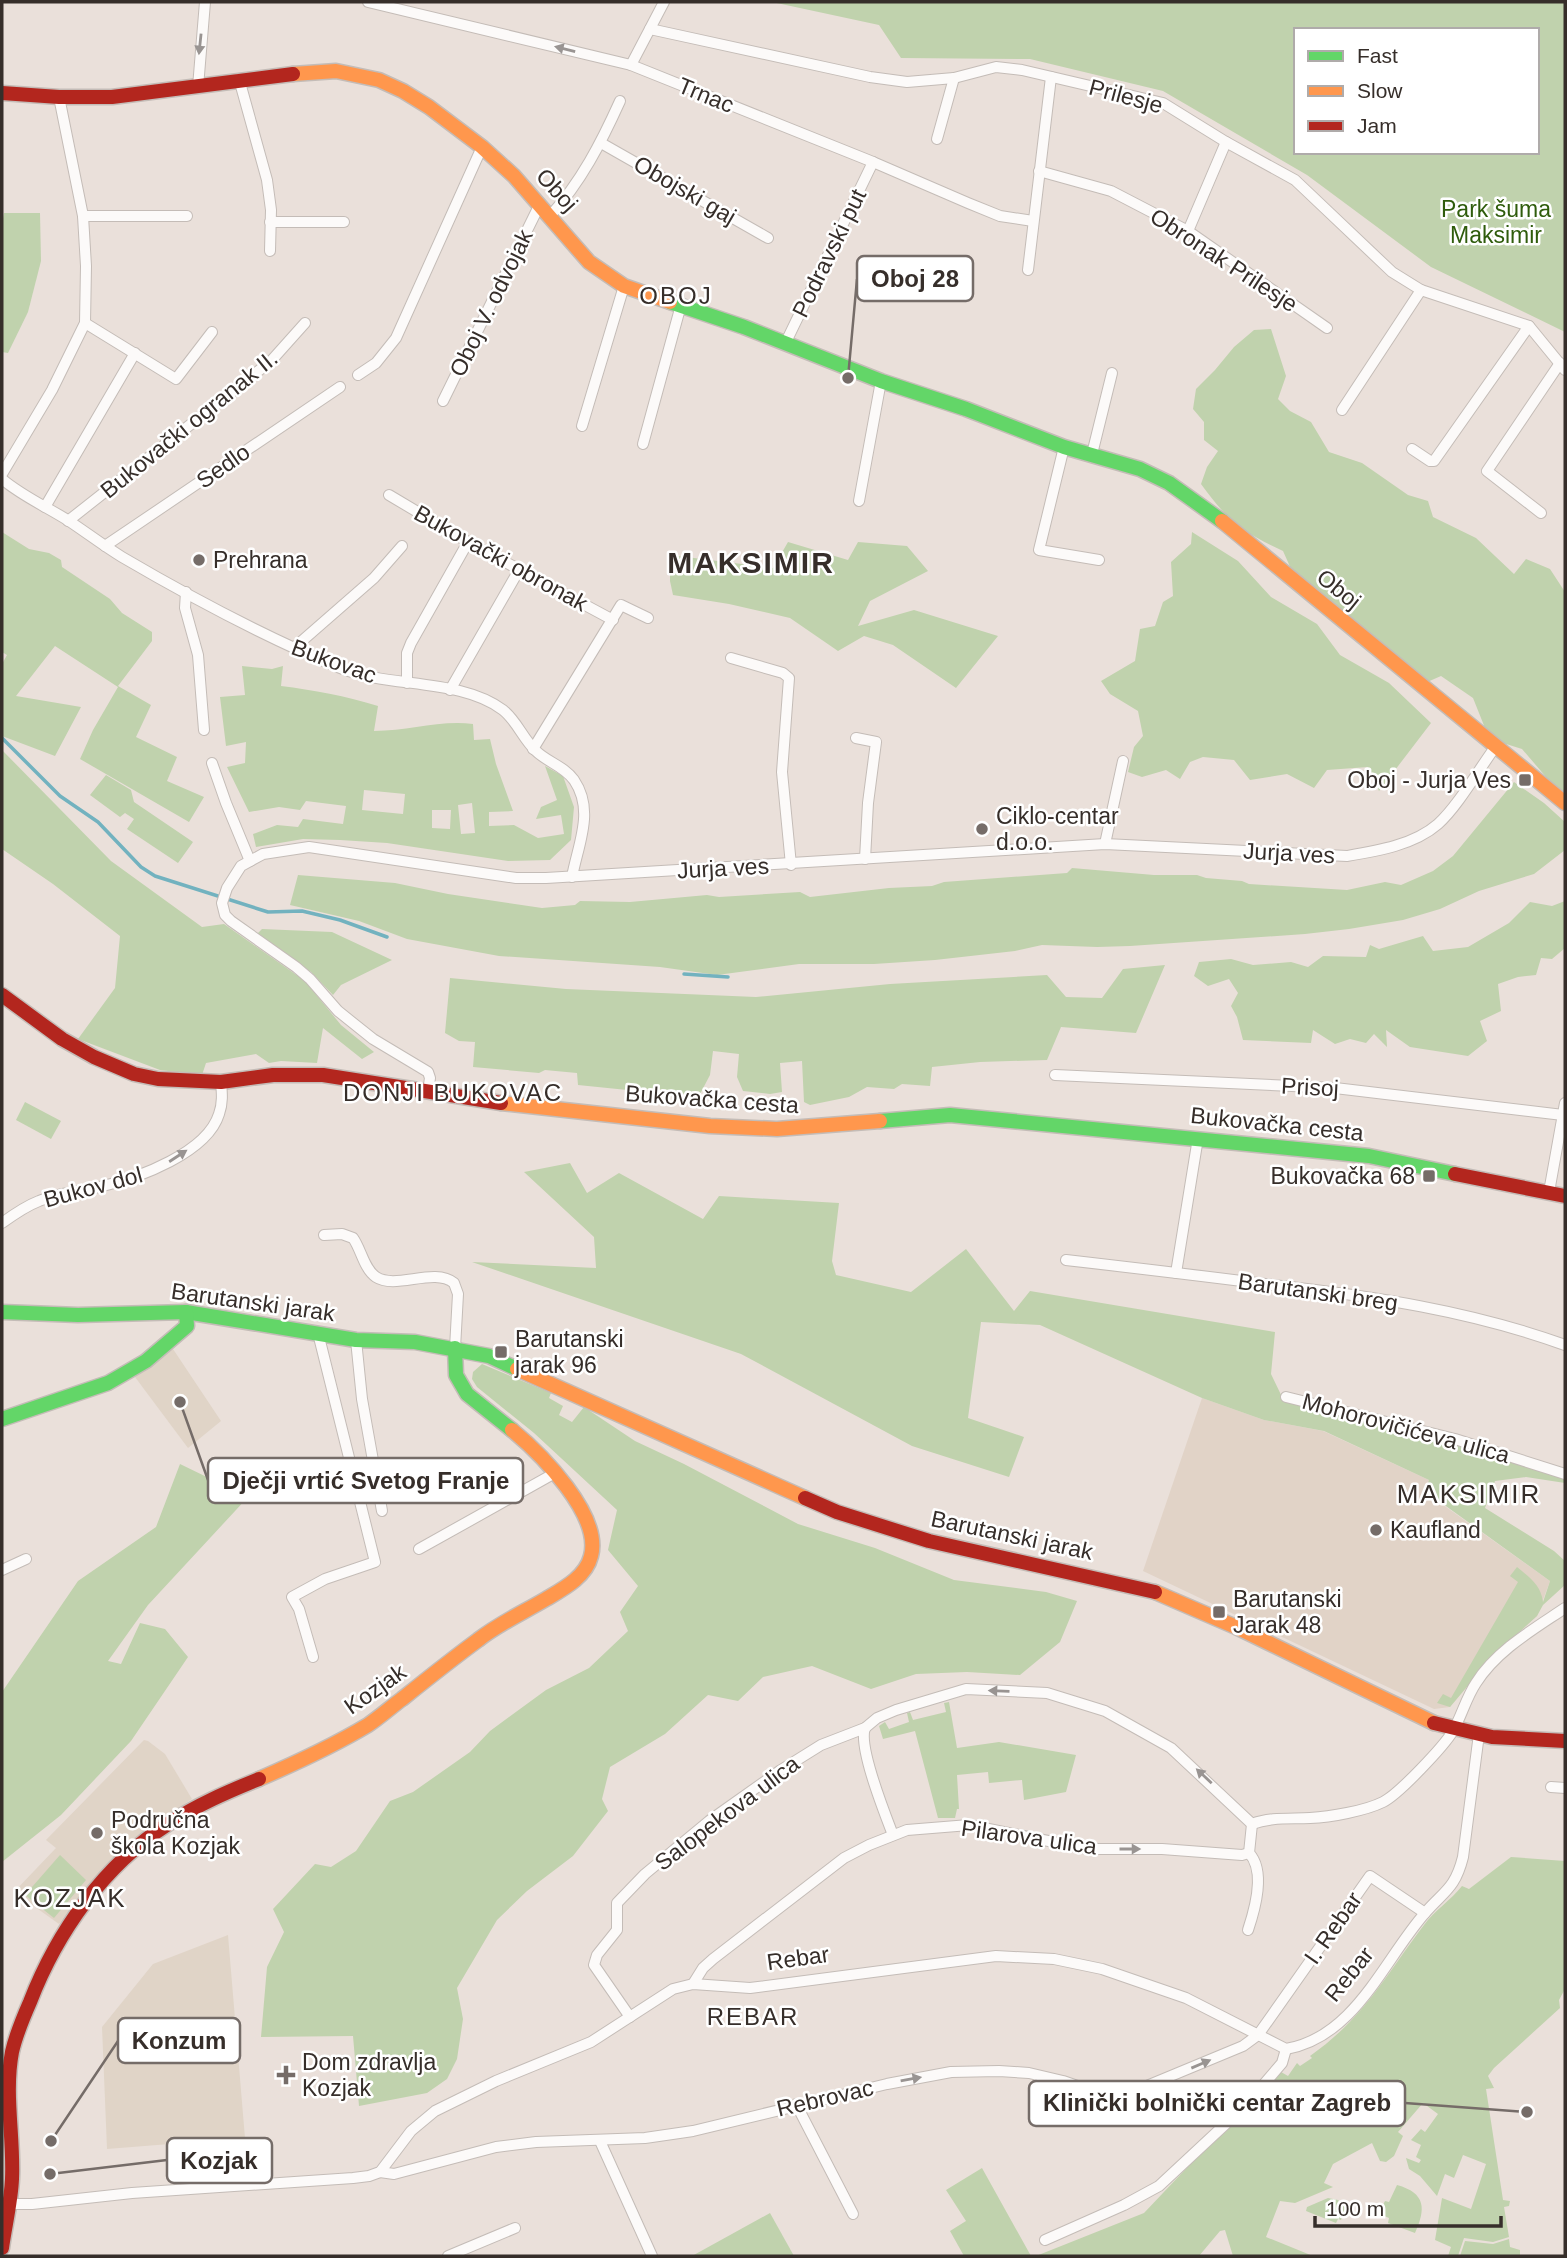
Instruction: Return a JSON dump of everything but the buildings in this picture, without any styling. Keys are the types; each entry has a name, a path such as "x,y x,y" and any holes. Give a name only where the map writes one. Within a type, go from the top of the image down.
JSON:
{"street":[{"path":"198,87 205,2"},
{"name":"Trnac","path":"368,2 631,65 1000,216 1033,221"},
{"path":"631,65 664,2"},
{"name":"Prilesje","path":"650,29 870,77 907,82 954,78 996,67 1022,70 1163,103 1295,180 1392,272 1422,290 1529,326"},
{"name":"Oboj","path":"2,93 112,97 313,71 336,71 367,76 403,91 421,101 482,147 514,176 589,262 624,286 881,381 966,409 1063,447 1140,469 1169,483 1205,507 1565,803"},
{"path":"1028,270 1051,77"},
{"path":"937,139 954,78"},
{"path":"239,79 267,180 270,251"},
{"path":"2,474 52,390 85,323 83,216 58,97"},
{"path":"550,216 571,193 601,143 620,101"},
{"path":"1188,231 1226,142"},
{"name":"Obojski gaj","path":"601,143 768,238"},
{"path":"358,375 376,363 396,338 482,147"},
{"name":"Podravski put","path":"785,344 873,162"},
{"name":"Obronak Prilesje","path":"1039,171 1111,191 1188,231 1327,328"},
{"name":"Oboj V. odvojak","path":"443,401 540,204"},
{"path":"83,216 187,216"},
{"path":"270,222 344,222"},
{"path":"582,426 624,286"},
{"path":"1342,411 1422,290"},
{"path":"643,444 681,305"},
{"path":"85,323 176,379 212,332"},
{"name":"Bukovački ogranak II.","path":"68,521 271,361 305,323"},
{"path":"1412,449 1434,461 1529,326 1563,367 1487,471 1541,513"},
{"path":"45,507 135,353"},
{"path":"1092,454 1112,373"},
{"path":"859,501 881,381"},
{"name":"Sedlo","path":"105,546 341,387"},
{"path":"1063,447 1039,550 1099,560"},
{"name":"Bukovac","path":"2,479 105,546 243,624 349,672 450,690 499,707 516,723 533,749 571,776 581,795 584,829 572,877"},
{"name":"Bukovački obronak","path":"389,495 612,621"},
{"path":"407,682 407,653 411,643 468,542"},
{"path":"295,647 374,578 402,546"},
{"path":"450,690 519,570"},
{"path":"186,592 186,614 198,655 204,730"},
{"path":"533,749 621,605 648,618"},
{"path":"731,658 783,673 789,678 782,772 791,864"},
{"path":"856,738 876,742 868,803 865,859"},
{"name":"Jurja ves","path":"250,861 263,854 309,847 516,878 572,877 1105,844 1347,856 1409,841 1438,824 1496,746"},
{"path":"1105,844 1124,761"},
{"path":"212,763 250,861 241,866 223,900 225,915 310,979 338,1011 373,1040 428,1072 429,1091"},
{"name":"Bukovačka cesta","path":"2,995 62,1039 106,1063 134,1074 158,1079 221,1082 298,1073 323,1075 533,1108 709,1126 789,1129 950,1115 1369,1156 1565,1196"},
{"name":"Prisoj","path":"1055,1075 1335,1088 1563,1115"},
{"name":"Bukov dol","path":"2,1223 37,1201 101,1187 149,1172 184,1153 206,1133 219,1116 223,1097 221,1082"},
{"path":"1549,1192 1565,1103"},
{"path":"1176,1273 1198,1138"},
{"path":"324,1235 342,1234 353,1238 371,1272 380,1279 442,1277 454,1283 458,1294 454,1348"},
{"name":"Barutanski breg","path":"1066,1260 1321,1290 1445,1310 1535,1334 1565,1345"},
{"name":"Barutanski jarak","path":"2,1311 78,1315 186,1312 356,1340 415,1342 454,1348 509,1363 791,1492 874,1525 929,1541 1147,1589 1236,1627 1422,1719 1479,1734 1565,1741"},
{"path":"2,1419 108,1383 146,1361 187,1326 186,1312"},
{"path":"313,1657 299,1609 292,1597 325,1579 374,1562 318,1333"},
{"path":"356,1340 362,1399 382,1511"},
{"name":"Kozjak","path":"9,2204 13,2163 9,2088 12,2053 30,1996 43,1968 68,1924 108,1875 166,1825 207,1801 310,1756 371,1723 481,1637 559,1592 578,1579 585,1569 591,1556 590,1528 580,1507 529,1444 467,1394 456,1376 454,1348"},
{"name":"Mohorovičićeva ulica","path":"1286,1397 1455,1439 1565,1474"},
{"path":"419,1549 555,1473"},
{"path":"2,1570 26,1559"},
{"path":"1252,1824 1263,1820 1317,1817 1384,1802 1445,1743 1484,1672 1509,1647 1565,1608"},
{"path":"893,1835 863,1741 865,1728 870,1722 896,1710 966,1689 1046,1693 1105,1711 1163,1743 1188,1762 1252,1824"},
{"name":"Salopekova ulica","path":"629,2017 594,1965 597,1955 617,1930 617,1903 645,1874 709,1821 781,1770 821,1745 865,1728"},
{"name":"Rebar","path":"380,2172 411,2131 435,2111 496,2081 591,2042 673,1989 693,1984 750,1988 996,1956 1054,1959 1102,1969 1175,1994 1286,2049 1303,2045 1320,2037 1358,2004 1424,1913 1452,1886 1459,1874 1464,1857 1479,1734"},
{"path":"1551,1787 1565,1788"},
{"path":"1248,1930 1257,1897 1256,1863 1249,1853 1252,1824"},
{"name":"Pilarova ulica","path":"693,1984 703,1968 713,1959 844,1858 893,1835 932,1827 969,1825 1088,1849 1162,1849 1242,1855 1249,1853"},
{"name":"I. Rebar","path":"1258,2035 1370,1876 1424,1913"},
{"name":"Rebrovac","path":"380,2172 394,2174 496,2147 537,2142 645,2138 693,2131 796,2104 951,2072 1029,2073 1063,2081 1109,2097 1120,2097 1243,2046 1258,2035"},
{"path":"1045,2240 1124,2205 1159,2186 1247,2105 1282,2063 1286,2049"},
{"path":"796,2104 853,2214"},
{"path":"600,2141 652,2256"},
{"path":"2,2248 9,2204 353,2178 380,2172"},
{"path":"447,2256 515,2228"}],"shaded area":[{"path":"173,1349 221,1421 188,1448 135,1377"},
{"path":"1202,1398 1264,1420 1323,1431 1429,1480 1425,1492 1550,1581 1537,1616 1492,1657 1450,1707 1434,1709 1143,1571"},
{"name":"Područna škola Kozjak","path":"144,1740 165,1754 192,1799 146,1829 111,1860 59,1924 14,1892 56,1848 46,1840"},
{"path":"228,1935 245,2138 107,2149 102,2027 153,1964"}],"green space":[{"name":"Park šuma Maksimir","path":"772,2 1565,2 1565,332 1431,267 1307,175 1163,91 1030,59 901,58 879,25"},
{"path":"4,213 40,213 41,261 28,312 8,353 2,352"},
{"path":"1271,329 1286,376 1278,399 1290,411 1311,422 1329,452 1362,463 1408,495 1428,501 1433,517 1476,538 1514,574 1526,559 1550,569 1565,592 1565,799 1522,749 1503,743 1485,728 1473,698 1441,676 1425,683 1296,580 1283,551 1237,524 1201,484 1207,467 1218,451 1204,440 1204,422 1193,409 1196,389 1234,347 1254,330"},
{"path":"2,532 29,549 49,553 61,560 62,567 110,599 122,613 152,632 152,641 118,686 151,705 136,737 177,757 167,781 204,797 189,822 80,759 118,687 55,646 16,696 81,707 55,756 2,736 2,664 7,655 2,652"},
{"path":"1192,532 1238,561 1271,597 1317,624 1340,655 1389,683 1431,723 1379,791 1368,767 1327,770 1314,788 1287,774 1250,780 1234,760 1203,757 1190,762 1180,779 1166,770 1142,777 1128,772 1134,747 1143,736 1138,711 1110,694 1101,681 1135,661 1140,629 1155,626 1163,602 1173,596 1171,562 1191,544"},
{"path":"788,542 848,560 858,542 907,546 928,571 870,601 858,626 914,610 998,636 956,688 893,645 864,636 838,651 790,618 673,595 670,555 773,568"},
{"path":"242,666 272,669 283,666 281,686 378,706 374,731 448,723 473,724 474,740 490,739 513,811 489,812 489,826 514,825 538,838 564,834 561,815 536,819 541,807 557,800 545,766 563,776 574,807 571,840 550,860 508,861 387,843 340,840 303,839 256,847 253,834 277,825 298,827 303,819 343,824 346,806 306,801 300,810 279,807 249,812 227,767 245,763 246,742 226,746 220,697 245,695","holes":["364,790 405,794 403,814 362,810","472,803 475,833 461,834 458,805","432,810 451,810 450,829 432,828"]},
{"path":"2,750 111,861 202,927 224,924 305,981 341,1025 374,1052 362,1059 323,1028 317,1063 269,1063 256,1054 206,1063 202,1075 160,1070 78,1039 115,988 120,936 2,849"},
{"path":"106,775 131,790 134,802 193,842 178,863 127,829 134,819 125,813 120,817 90,795"},
{"path":"1514,782 1565,822 1565,850 1534,874 1479,891 1440,909 1403,920 1305,934 1130,946 1042,945 1015,951 935,960 874,964 799,964 717,975 660,967 499,956 407,939 359,921 290,905 298,875 395,883 542,908 575,905 580,901 630,902 707,895 719,897 800,892 810,897 932,886 944,882 1067,873 1072,868 1154,875 1197,875 1249,884 1347,890 1385,882 1401,885 1433,871 1453,856"},
{"path":"1565,901 1565,948 1552,959 1541,958 1536,975 1518,977 1498,984 1501,1011 1480,1021 1487,1041 1468,1056 1410,1047 1386,1030 1387,1047 1374,1034 1366,1043 1350,1039 1335,1044 1313,1030 1311,1043 1243,1040 1231,1006 1238,993 1229,979 1208,986 1194,976 1199,962 1231,959 1253,965 1291,962 1308,967 1323,956 1366,957 1370,945 1379,949 1423,936 1433,951 1468,947 1509,923 1530,902 1552,906"},
{"path":"262,929 332,932 392,960 341,985 333,995 311,972 257,934"},
{"path":"1165,965 1136,1033 1061,1027 1047,1060 932,1067 930,1086 902,1084 894,1089 867,1087 849,1097 810,1105 804,1102 802,1061 780,1063 782,1092 770,1094 743,1091 737,1077 739,1054 713,1051 710,1075 699,1096 660,1089 637,1091 578,1085 577,1073 545,1070 539,1073 473,1067 475,1042 459,1041 445,1033 450,978 566,989 756,997 890,984 1047,975 1066,997 1102,998 1123,969"},
{"path":"25,1102 61,1121 51,1139 16,1120"},
{"path":"570,1163 587,1193 619,1173 703,1219 719,1196 839,1203 832,1261 836,1275 911,1292 966,1249 1014,1311 1030,1291 1275,1332 1271,1374 1284,1401 1524,1463 1565,1480 1565,1483 1526,1477 1495,1481 1485,1508 1554,1551 1565,1561 1565,1585 1543,1605 1537,1616 1492,1657 1450,1707 1437,1703 1443,1694 1451,1698 1518,1582 1510,1576 1517,1567 1537,1586 1543,1602 1550,1581 1425,1491 1429,1480 1324,1431 1264,1420 1202,1398 1040,1325 981,1322 968,1418 1024,1437 1009,1477 912,1446 741,1354 472,1262 596,1268 594,1237 524,1172"},
{"path":"482,1364 551,1393 549,1398 563,1406 559,1415 572,1422 584,1407 635,1441 798,1524 875,1548 954,1580 1046,1592 1077,1601 1060,1642 1020,1675 967,1672 916,1674 871,1689 812,1666 763,1677 738,1701 708,1695 665,1734 610,1767 602,1799 608,1811 573,1856 527,1891 497,1920 457,1988 463,2019 457,2059 447,2079 427,2093 359,2106 353,2036 261,2037 267,1967 284,1932 273,1909 315,1864 331,1867 356,1851 390,1801 413,1792 470,1752 490,1731 546,1690 589,1668 628,1631 620,1612 638,1586 608,1550 617,1510 534,1433 477,1387 472,1379 473,1372"},
{"path":"180,1464 248,1497 148,1605 108,1661 121,1664 140,1623 165,1629 188,1657 131,1741 61,1815 2,1862 2,1692 78,1581 156,1527"},
{"path":"949,1702 957,1748 999,1742 1076,1755 1066,1792 1024,1800 1022,1780 989,1783 988,1772 957,1775 959,1809 955,1818 938,1818 915,1731 883,1739 879,1726 885,1722 889,1729 909,1722 907,1713 910,1712 913,1720 946,1712 944,1703"},
{"path":"60,1855 86,1880 54,1918 25,1895"},
{"path":"1511,1857 1565,1861 1565,1989 1559,2000 1560,2008 1488,2076 1494,2088 1486,2089 1503,2200 1510,2201 1509,2206 1504,2207 1509,2237 1493,2242 1464,2238 1458,2256 1448,2256 1451,2247 1435,2240 1442,2198 1471,2209 1486,2164 1463,2155 1454,2178 1445,2174 1437,2196 1420,2176 1409,2169 1406,2158 1419,2163 1421,2160 1416,2157 1421,2145 1411,2140 1421,2129 1425,2132 1438,2114 1423,2103 1398,2132 1403,2136 1394,2156 1386,2162 1380,2161 1372,2143 1333,2164 1324,2183 1333,2187 1295,2203 1280,2201 1266,2237 1313,2256 1233,2256 1225,2230 1220,2231 1199,2256 1036,2256 1144,2213 1273,2077 1281,2072 1288,2076 1297,2063 1300,2066 1312,2058 1310,2056 1345,2027 1373,1995 1428,1920 1462,1886 1469,1889"},
{"path":"982,2168 1031,2256 964,2256 950,2231 966,2221 946,2190"},
{"path":"1397,2185 1414,2192 1421,2203 1421,2216 1415,2233 1388,2223 1389,2218 1373,2211 1376,2205 1382,2207 1385,2201 1389,2202"},
{"path":"1328,2198 1338,2200 1345,2207 1341,2220 1338,2219 1336,2223 1306,2211 1307,2207"},
{"path":"770,2213 794,2256 692,2256"},
{"path":"1509,2239 1510,2247 1520,2250 1520,2256 1460,2256 1465,2241 1493,2244"}],"waterway":[{"path":"2,738 60,796 98,822 141,867 155,876 268,912 302,911 340,920 387,937"},
{"path":"684,974 728,977"}],"traffic: fast":[{"path":"670,302 1064,447 1140,469 1169,483 1222,521"},
{"path":"880,1121 950,1115 1369,1156 1455,1174"},
{"path":"2,1312 78,1315 186,1312 356,1340 415,1342 489,1356 517,1369"},
{"path":"2,1419 108,1383 146,1361 187,1326 186,1312"},
{"path":"455,1348 456,1375 467,1394 512,1430"}],"traffic: slow":[{"path":"293,74 336,71 379,80 403,91 482,147 514,176 589,262 624,286 670,302"},
{"path":"1222,521 1565,803"},
{"path":"501,1103 710,1126 777,1129 880,1121"},
{"path":"517,1369 805,1498"},
{"path":"259,1779 368,1725 486,1634 560,1591 584,1570 591,1556 592,1540 578,1504 553,1470 512,1430"},
{"path":"1155,1592 1236,1627 1434,1723"}],"traffic: jam":[{"path":"2,93 112,97 293,74"},
{"path":"2,995 62,1039 94,1057 134,1074 158,1079 221,1082 273,1075 323,1075 501,1103"},
{"path":"1455,1174 1565,1196"},
{"path":"805,1498 837,1512 929,1541 1155,1592"},
{"path":"1434,1723 1492,1737 1565,1741"},
{"path":"2,2248 12,2179 9,2100 12,2052 22,2020 54,1950 85,1902 123,1859 168,1824 190,1811 259,1779"}],"place":[{"name":"Oboj 28","path":"848,378"},
{"name":"Prehrana","path":"199,560"},
{"name":"Oboj - Jurja Ves","path":"1525,780"},
{"name":"Ciklo-centar d.o.o.","path":"982,829"},
{"name":"Bukovačka 68","path":"1429,1176"},
{"name":"Barutanski jarak 96","path":"501,1352"},
{"name":"Dječji vrtić Svetog Franje","path":"180,1402"},
{"name":"Kaufland","path":"1376,1530"},
{"name":"Barutanski Jarak 48","path":"1219,1612"},
{"name":"Područna škola Kozjak","path":"97,1833"},
{"name":"Dom zdravlja Kozjak","path":"286,2075"},
{"name":"Klinički bolnički centar Zagreb","path":"1527,2112"},
{"name":"Konzum","path":"51,2141"},
{"name":"Kozjak","path":"50,2174"}],"district":[{"name":"OBOJ","path":"676,295"},
{"name":"MAKSIMIR","path":"751,562"},
{"name":"DONJI BUKOVAC","path":"453,1092"},
{"name":"MAKSIMIR","path":"1469,1494"},
{"name":"KOZJAK","path":"70,1898"},
{"name":"REBAR","path":"753,2016"}]}
